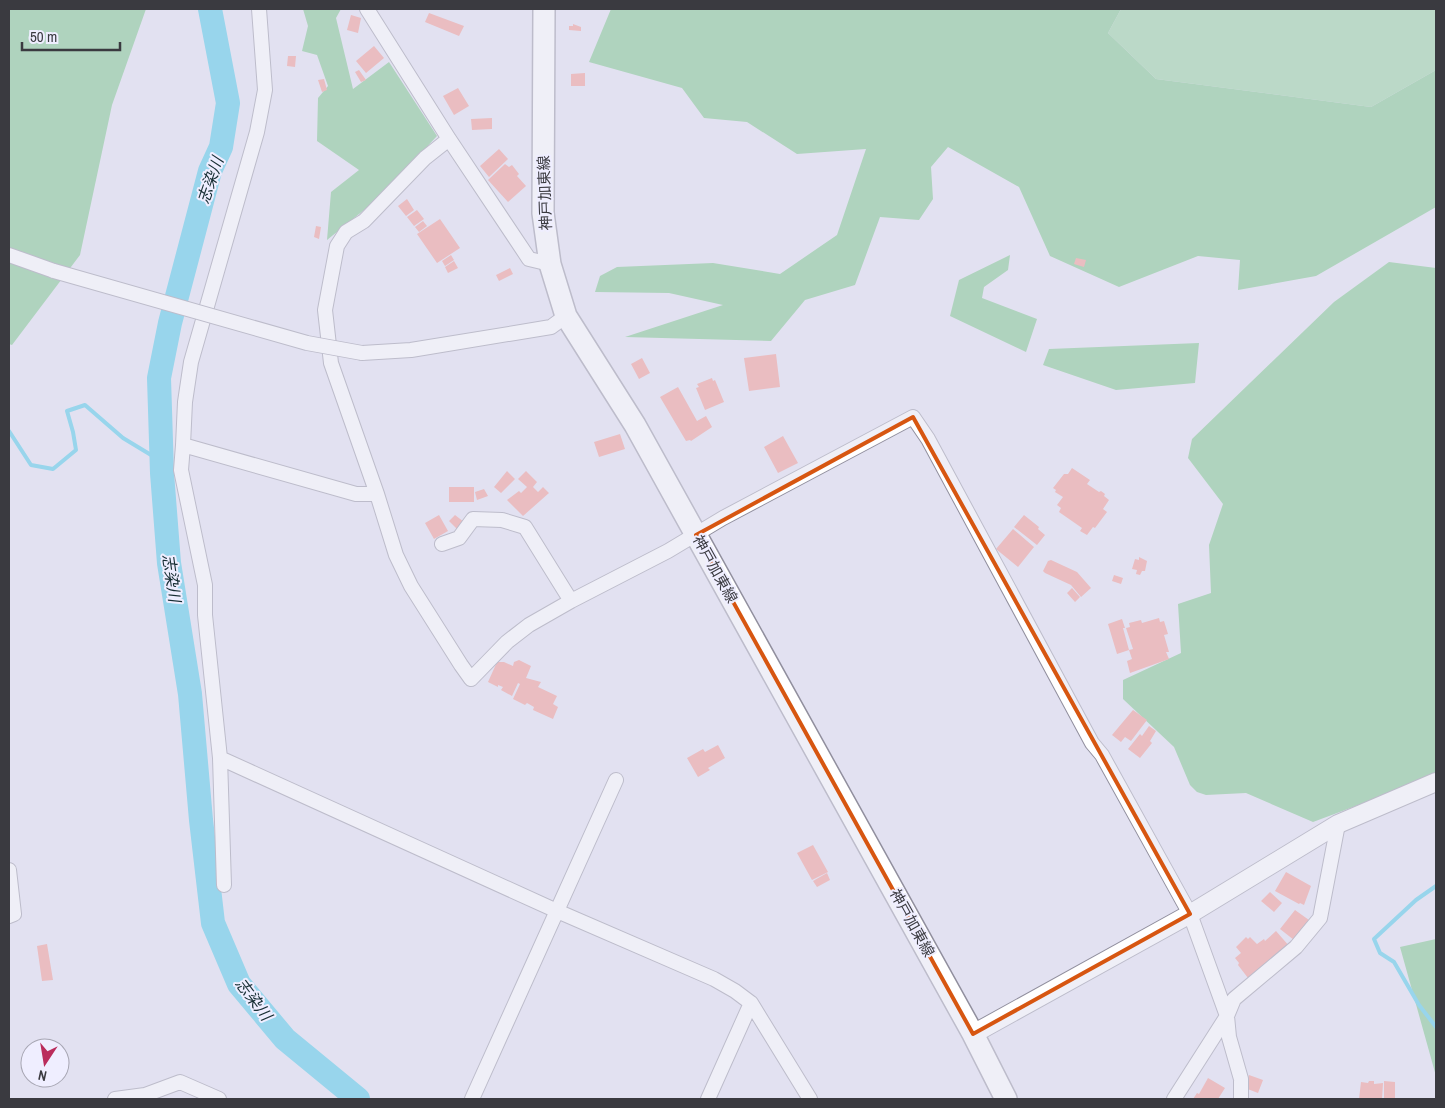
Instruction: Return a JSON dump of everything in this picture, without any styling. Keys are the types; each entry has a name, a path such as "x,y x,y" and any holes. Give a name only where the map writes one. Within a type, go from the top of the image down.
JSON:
{"main road":[{"name":"神戸加東線","path":"544,9 543,213 550,264 566,316 635,425 973,1034 1006,1099"}],"street":[{"path":"224,885 220,758 205,615 205,585 181,470 185,402 191,362 257,132 265,90 259,9"},
{"path":"367,9 449,139 529,259 550,264"},
{"path":"449,139 425,158 364,221 346,232 337,246 325,310 331,363 377,494 396,555 410,586 460,666 471,679 507,642 522,630 571,601 696,535 723,518 913,417 933,448 1092,743 1102,755 1190,914 1227,1016 1229,1037 1241,1080 1241,1099"},
{"path":"9,255 54,270 307,343 362,352 411,350 551,327 566,316"},
{"path":"183,445 356,494 377,494"},
{"path":"442,544 459,538 473,519 502,520 525,527 571,601"},
{"path":"220,758 735,990 751,1004 810,1099"},
{"path":"472,1099 616,780"},
{"path":"973,1034 1190,914 1338,824 1436,782"},
{"path":"1174,1099 1227,1016 1234,999 1296,947 1320,918 1338,824"},
{"path":"9,870 14,914 9,916"},
{"path":"708,1099 751,1004"},
{"path":"115,1099 146,1095 180,1082 220,1099"}],"highlighted area":[{"path":"913,417 1190,914 973,1034 696,535"}],"green space":[{"path":"9,9 146,9 112,105 80,255 12,345 9,344"},
{"path":"303,9 341,9 336,18 353,89 389,62 437,136 380,197 327,240 331,192 359,170 317,141 318,98 328,86 317,55 302,51 308,26"},
{"path":"611,9 1121,9 1108,33 1156,79 1371,107 1436,70 1436,207 1316,276 1238,290 1240,260 1198,256 1119,287 1050,256 1019,187 948,147 931,167 933,199 919,220 880,217 855,285 805,300 771,341 625,337 723,305 669,293 595,292 600,276 617,267 713,263 780,274 837,235 866,149 797,154 747,122 704,118 682,88 589,62"},
{"path":"1121,9 1436,9 1436,70 1371,107 1156,79 1108,33"},
{"path":"1010,255 1008,270 984,287 982,298 1037,319 1026,352 950,316 959,280"},
{"path":"1389,262 1436,268 1436,776 1313,822 1246,793 1206,795 1197,792 1190,785 1174,747 1123,699 1123,680 1181,653 1178,604 1211,593 1209,545 1223,504 1188,458 1192,439 1334,302"},
{"path":"1199,343 1195,383 1116,390 1043,365 1049,349"},
{"path":"1436,939 1436,1076 1400,947"}],"building":[{"path":"429,13 464,26 459,36 425,22"},
{"path":"351,15 361,18 358,33 347,30"},
{"path":"573,24 581,27 581,31 569,30 569,26 573,26"},
{"path":"374,46 384,58 366,73 356,61"},
{"path":"288,56 296,56 295,67 287,66"},
{"path":"359,70 366,80 361,82 355,72"},
{"path":"585,73 585,86 571,86 571,74"},
{"path":"324,79 327,90 322,92 318,80"},
{"path":"458,88 469,106 454,115 443,96"},
{"path":"492,118 492,129 472,130 471,119"},
{"path":"499,149 508,159 489,177 480,166"},
{"path":"505,164 509,167 512,165 519,174 517,176 526,186 508,202 488,180"},
{"path":"407,199 414,210 406,216 398,206"},
{"path":"417,210 424,219 414,226 407,217"},
{"path":"440,219 460,248 437,263 417,234"},
{"path":"423,221 427,226 419,232 415,227"},
{"path":"316,226 321,227 319,239 314,237"},
{"path":"451,255 454,260 445,266 442,261"},
{"path":"1076,258 1086,260 1084,267 1074,264"},
{"path":"454,261 458,268 448,273 445,267"},
{"path":"510,268 513,274 499,281 496,275"},
{"path":"776,354 780,387 749,391 744,358"},
{"path":"642,358 650,373 639,379 631,364"},
{"path":"712,378 713,381 715,380 724,402 705,410 696,388 699,387 697,384"},
{"path":"678,387 697,421 706,416 712,427 691,441 686,441 660,397"},
{"path":"620,434 625,449 599,457 594,442"},
{"path":"783,436 798,463 778,473 764,447"},
{"path":"1072,468 1090,480 1087,484 1099,492 1101,491 1109,500 1103,509 1107,512 1087,535 1080,531 1082,528 1059,512 1061,508 1057,505 1063,497 1055,492 1056,490 1053,488 1064,474 1068,474"},
{"path":"507,471 515,479 501,493 494,487"},
{"path":"526,471 537,482 533,487 538,492 543,487 549,493 523,516 507,500 519,491 521,493 527,487 518,479"},
{"path":"449,487 474,487 474,502 449,502"},
{"path":"484,489 488,496 477,500 475,492"},
{"path":"439,515 448,531 434,539 425,523"},
{"path":"455,515 464,522 457,529 449,521"},
{"path":"1024,515 1039,527 1038,529 1045,535 1037,545 1014,527"},
{"path":"1013,529 1034,547 1018,567 996,549"},
{"path":"1139,557 1147,561 1145,571 1142,571 1140,575 1136,574 1137,570 1132,569 1135,559 1139,560"},
{"path":"1051,560 1077,572 1091,588 1081,597 1071,585 1045,573 1043,571 1048,561"},
{"path":"1114,575 1123,578 1121,584 1112,581"},
{"path":"1072,588 1080,597 1075,602 1067,593"},
{"path":"1159,618 1160,622 1164,621 1168,634 1164,635 1169,652 1166,652 1169,659 1130,673 1127,661 1132,659 1129,650 1133,649 1126,628 1130,627 1129,623 1141,620 1142,623"},
{"path":"1122,619 1129,650 1117,654 1108,624"},
{"path":"519,660 531,666 526,678 541,682 538,687 557,696 553,704 558,707 553,719 533,710 534,707 527,703 525,705 513,699 520,684 518,683 512,696 501,690 503,687 498,685 498,687 488,682 497,662 504,662 513,666 514,662"},
{"path":"1133,710 1147,720 1131,741 1125,737 1121,742 1112,735"},
{"path":"1149,726 1156,731 1150,741 1152,743 1140,758 1128,749 1140,734 1142,736"},
{"path":"718,745 725,758 708,768 710,770 698,777 687,758 703,749 705,752"},
{"path":"813,845 828,872 812,880 797,853"},
{"path":"1286,872 1311,886 1304,905 1275,891"},
{"path":"827,873 830,880 817,887 813,881"},
{"path":"1270,892 1282,903 1274,912 1261,901"},
{"path":"1295,910 1309,920 1294,940 1280,929"},
{"path":"1276,931 1290,947 1248,978 1235,958 1241,953 1236,947 1246,937 1248,939 1250,937 1257,944 1264,939 1265,941"},
{"path":"47,944 53,980 42,981 37,946"},
{"path":"1249,1075 1263,1080 1258,1093 1245,1088"},
{"path":"1208,1078 1225,1088 1218,1099 1193,1099 1197,1093 1199,1094"},
{"path":"1369,1081 1374,1081 1374,1084 1383,1083 1382,1099 1359,1099 1361,1082 1368,1083"},
{"path":"1384,1081 1395,1082 1395,1099 1384,1099"}],"waterway":[{"name":"志染川","path":"210,9 228,103 221,147 210,171 170,323 159,378 162,473 169,563 190,694 201,820 213,923 239,984 285,1039 358,1099"},
{"path":"9,431 31,465 53,469 76,450 67,411 85,405 123,438 161,461"},
{"path":"1436,886 1416,900 1374,939 1380,953 1394,962 1419,1005 1436,1027"}]}
